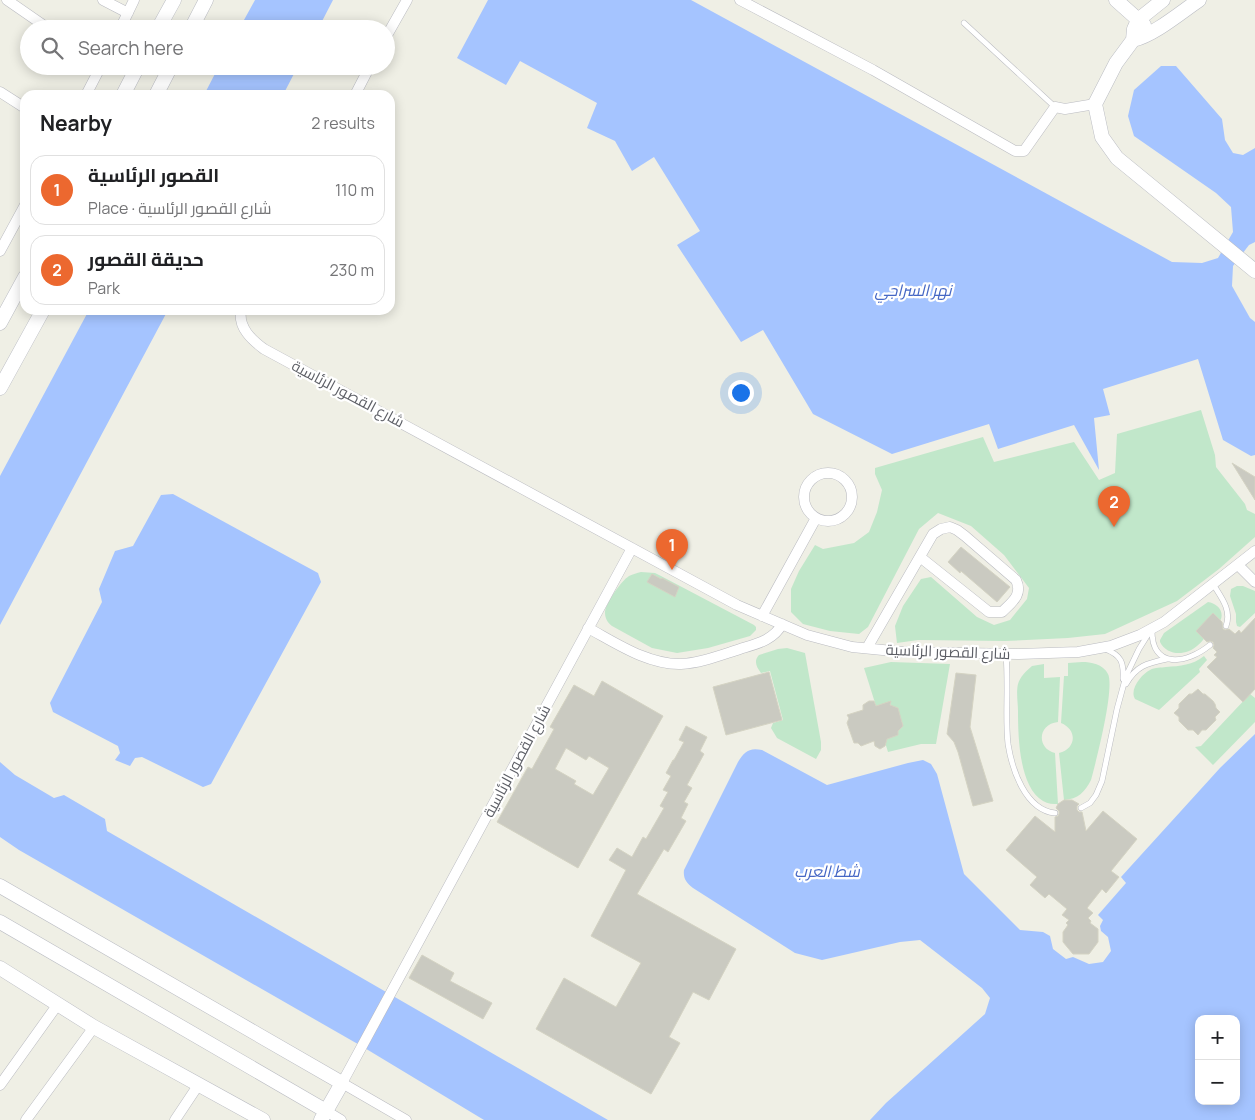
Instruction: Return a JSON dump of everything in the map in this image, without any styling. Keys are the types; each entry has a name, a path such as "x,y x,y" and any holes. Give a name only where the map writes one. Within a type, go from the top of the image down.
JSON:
{"main road":[{"path":"163,20 174,0"},
{"path":"196,20 206,0"},
{"path":"1116,0 1152,32"},
{"path":"1163,0 1138,20 1134,29 1133,40 1116,63 1095,104 1102,137 1117,158 1254,270"},
{"path":"1133,40 1143,38 1199,0"},
{"path":"126,90 133,75"},
{"path":"159,90 166,75"},
{"path":"0,323 20,286"},
{"path":"0,388 40,315"},
{"path":"0,886 345,1077 324,1116 0,922"},
{"path":"0,968 94,1026 262,1120"}],"street":[{"path":"7,0 36,20"},
{"path":"103,0 128,13"},
{"path":"124,20 134,0"},
{"path":"395,21 407,0"},
{"path":"740,0 873,70 1015,151 1024,151 1055,107 1065,110 1095,104"},
{"path":"89,90 97,75"},
{"path":"358,90 365,75"},
{"path":"0,92 20,105"},
{"path":"0,251 20,215"},
{"name":"شارع القصور الرئاسية","path":"240,315 243,326 252,340 264,349 737,605 807,635 852,647 903,652 1006,654 1078,652 1111,646 1164,622 1255,551"},
{"path":"830,472 837,474 849,485 852,492 850,508 838,519 831,521 816,518 805,506 804,489 814,476 830,472"},
{"path":"762,616 816,518"},
{"path":"867,648 933,534 941,529 950,528 957,530 1016,580 1019,586 1018,592 1015,599 1002,612 989,612 920,557"},
{"name":"شارع القصور الرئاسية","path":"345,1077 632,548"},
{"path":"1238,565 1255,582"},
{"path":"588,628 648,659 681,664 705,660 764,641 777,632 782,624"},
{"path":"0,1085 58,1004"},
{"path":"26,1120 94,1026"},
{"path":"345,1077 406,1120"},
{"path":"175,1120 199,1084"},
{"path":"324,1116 341,1120"}],"lane":[{"path":"964,23 1055,107"},
{"path":"1213,584 1227,608 1226,626"},
{"path":"1152,628 1156,650 1167,659"},
{"path":"1081,808 1090,803 1102,781 1126,676 1152,628"},
{"path":"1122,691 1129,678 1138,668 1167,659 1197,654 1210,645"},
{"path":"1100,648 1119,656 1123,673 1122,691"},
{"path":"1006,654 1006,718 1008,742 1013,763 1020,783 1028,797 1037,806 1048,812 1055,813"}],"green space":[{"path":"1201,410 1215,455 1216,467 1245,504 1247,510 1255,514 1255,537 1219,569 1177,601 1105,634 1005,641 918,640 897,643 895,626 903,606 921,579 931,577 977,617 994,625 1010,620 1027,599 1029,588 1004,555 971,526 938,513 919,529 868,627 859,634 830,631 803,624 791,612 791,589 799,571 815,545 823,549 854,543 869,532 877,512 882,490 875,474 875,468 983,437 994,462 1074,442 1099,480 1115,473 1117,434"},
{"path":"641,572 655,573 661,576 754,625 756,630 750,636 708,648 677,653 652,648 612,626 605,614 608,603 622,582 629,576"},
{"path":"1243,586 1255,591 1255,613 1240,627 1237,626 1236,614 1230,596 1231,589"},
{"path":"1208,602 1219,607 1222,616 1199,644 1188,652 1182,653 1172,652 1163,647 1160,640 1164,633"},
{"path":"787,648 805,653 821,742 821,750 816,759 777,738 771,728 773,723 783,720 770,671 761,673 757,667 756,660 759,655"},
{"path":"1204,656 1207,660 1199,669 1200,672 1159,710 1135,699 1135,686 1147,672 1156,668 1186,664"},
{"path":"891,662 950,664 936,744 921,744 888,752 884,739 898,735 896,732 903,725 897,707 890,707 891,703 889,702 876,706 864,668"},
{"path":"1068,663 1096,664 1106,671 1108,674 1109,694 1104,726 1091,780 1080,794 1064,800 1059,753 1069,748 1073,739 1070,730 1061,723 1064,676 1068,676"},
{"path":"1044,664 1044,678 1060,677 1058,722 1046,727 1042,736 1042,742 1045,746 1055,753 1058,804 1050,804 1043,801 1029,785 1020,747 1018,684 1032,666"},
{"path":"1250,694 1255,698 1255,722 1213,765 1195,747 1201,746"}],"water":[{"path":"255,0 333,0 323,20 244,20"},
{"name":"نهر السراجي","path":"488,0 691,0 1172,262 1202,263 1218,258 1233,232 1231,207 1216,193 1134,136 1128,116 1134,90 1161,66 1176,66 1222,119 1225,140 1233,153 1243,155 1255,148 1255,242 1249,245 1233,266 1232,286 1250,318 1255,322 1255,455 1251,456 1223,440 1198,359 1103,389 1110,415 1094,418 1099,470 1074,425 998,449 989,424 892,454 813,414 763,330 741,342 677,245 700,231 654,157 632,171 615,141 587,128 597,103 520,61 506,85 457,58"},
{"path":"214,75 293,75 286,90 207,90"},
{"path":"86,315 165,315 0,625 0,476"},
{"path":"173,494 318,573 321,582 211,784 203,787 142,757 135,758 130,766 115,760 120,753 118,746 53,712 50,703 102,602 99,589 115,551 133,546 161,495"},
{"name":"شط العرب","path":"1255,734 1255,1120 870,1120 886,1103 985,1014 990,998 982,988 920,940 900,942 822,960 795,953 693,888 685,878 684,870 742,755 754,749 762,750 827,785 908,763 923,760 931,764 937,774 964,874 1020,930 1043,932 1050,936 1053,949 1066,959 1073,957 1089,964 1103,962 1111,951 1108,937 1101,931 1100,926 1103,920 1098,915 1126,883 1121,877 1220,768"},
{"path":"0,762 15,775 54,798 64,795 105,819 107,831 608,1120 484,1120 363,1047 19,850 0,837"}],"building":[{"path":"1232,463 1255,477 1255,500"},
{"path":"961,547 1010,587 997,602 948,562"},
{"path":"652,574 679,587 675,597 647,582"},
{"path":"1213,613 1222,622 1223,629 1229,629 1235,634 1239,630 1241,633 1255,618 1255,689 1243,702 1207,667 1217,657 1214,655 1217,652 1213,648 1213,642 1207,642 1196,631"},
{"path":"769,672 782,720 726,735 713,687"},
{"path":"956,673 976,675 970,727 993,801 973,806 958,752 954,742 947,734"},
{"path":"602,681 663,716 578,868 497,822 528,767 532,769 554,729 550,727 574,685 594,696","holes":["566,748 586,760 589,756 609,768 593,795 574,784 576,781 555,769"]},
{"path":"1198,689 1213,701 1220,712 1215,717 1216,720 1198,735 1193,730 1188,730 1174,713 1179,708 1179,704 1189,694"},
{"path":"869,701 874,701 876,706 891,701 890,705 898,708 903,726 898,731 898,735 887,739 885,746 880,749 875,746 874,741 861,746 858,743 854,743 847,723 849,718 847,715 863,710 863,705"},
{"path":"686,726 707,737 700,751 704,754 687,785 692,788 684,802 688,804 681,818 686,821 668,852 664,849 637,894 736,949 709,1000 693,992 669,1037 680,1043 651,1094 536,1029 564,978 616,1007 641,963 591,936 626,870 609,860 617,848 632,857 643,837 646,839 664,808 660,806 668,792 663,790 671,776 666,773 684,742 679,740"},
{"path":"1064,800 1072,800 1079,804 1077,810 1082,812 1086,831 1103,811 1137,839 1111,871 1119,877 1106,893 1102,889 1087,908 1093,913 1088,918 1091,921 1090,923 1098,929 1098,942 1089,954 1073,954 1063,942 1063,932 1069,920 1062,915 1067,909 1049,894 1045,898 1030,885 1037,877 1006,850 1035,816 1055,832 1055,817 1059,814 1056,808"},
{"path":"422,955 454,973 450,981 492,1003 483,1019 409,978"}],"place":[{"name":"حديقة القصور","path":"1114,527"},
{"name":"القصور الرئاسية","path":"672,570"}]}
